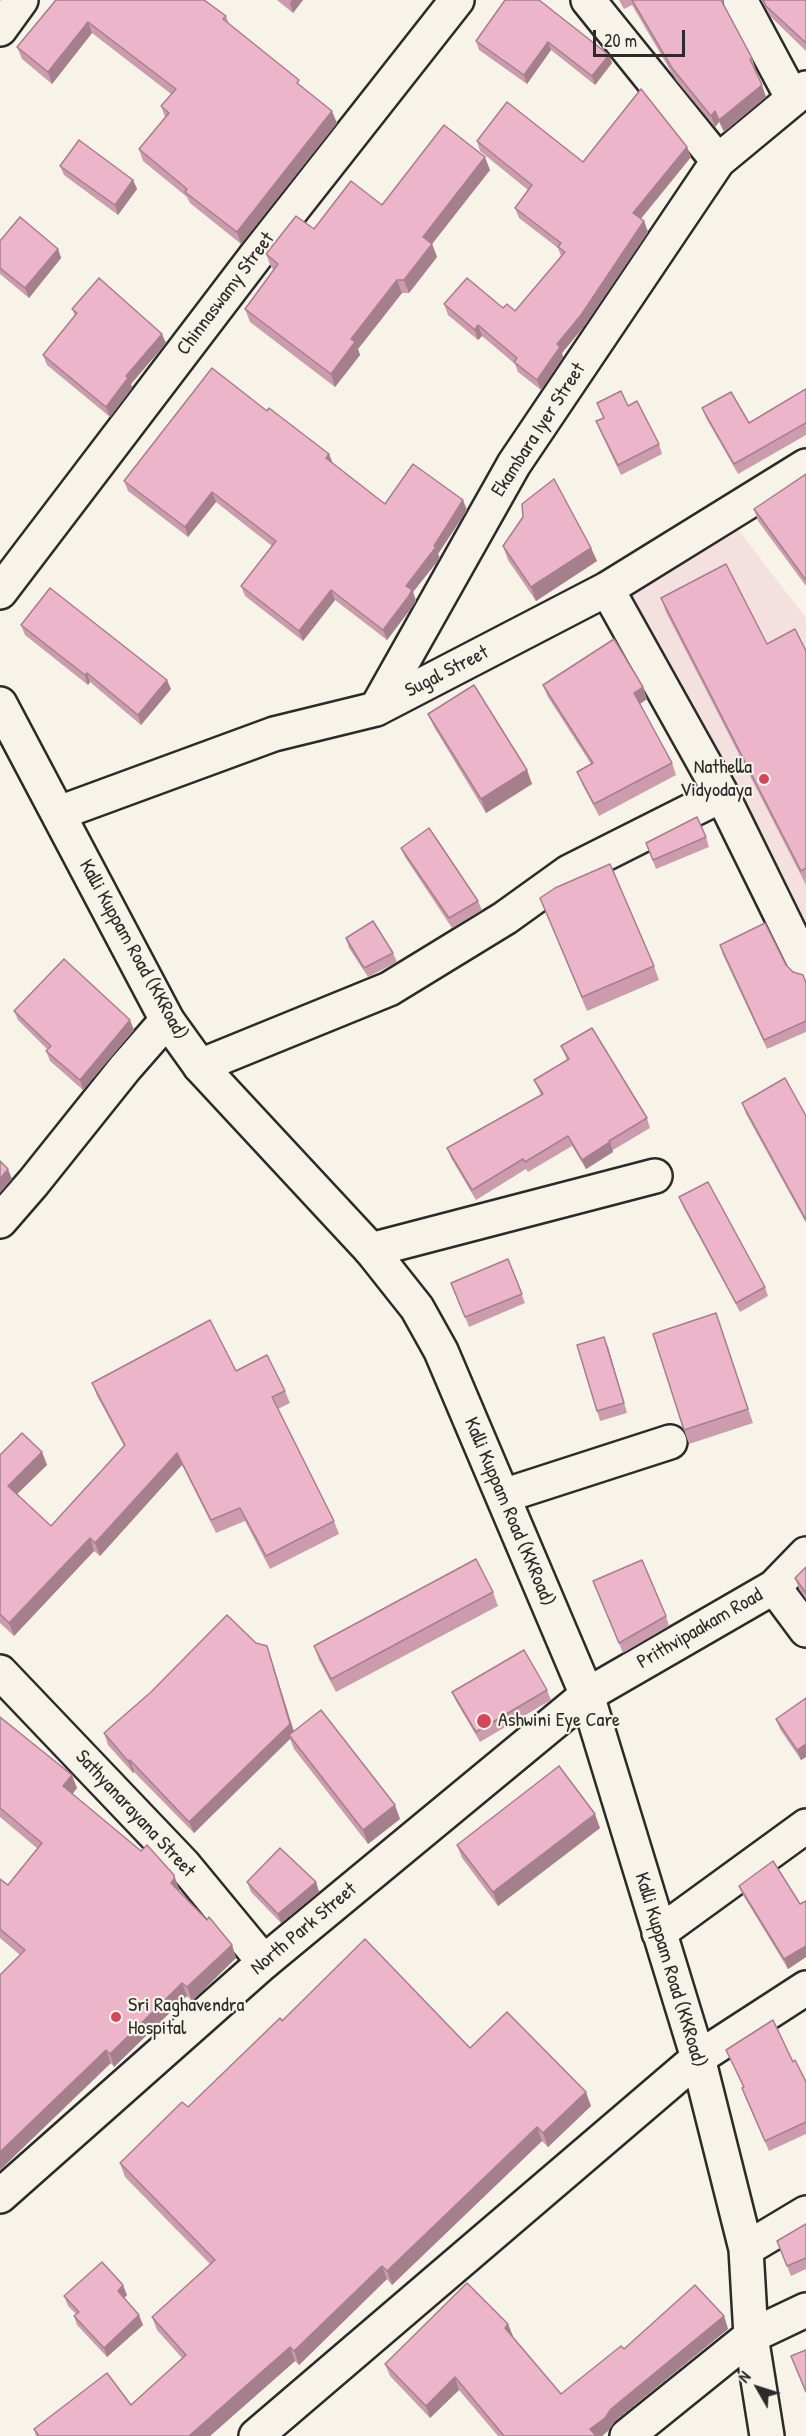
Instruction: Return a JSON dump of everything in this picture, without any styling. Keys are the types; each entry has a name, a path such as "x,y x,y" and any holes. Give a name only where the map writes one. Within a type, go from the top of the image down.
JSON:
{"street":[{"path":"0,29 21,0"},
{"name":"Chinnaswamy Street","path":"0,592 258,253 457,0"},
{"path":"588,0 718,161"},
{"path":"740,0 800,94"},
{"name":"Ekambara Iyer Street","path":"376,709 514,464 718,161 800,94"},
{"name":"Sugal Street","path":"59,813 274,734 376,709 608,589 806,466"},
{"path":"608,589 722,795 806,966"},
{"name":"Kalli Kuppam Road (KKRoad)","path":"0,704 167,1020 200,1066 371,1250 417,1308 441,1351 586,1695 698,2058 746,2249 751,2336 767,2436"},
{"path":"200,1066 389,989 504,918 569,872 722,795"},
{"path":"0,1221 124,1068 167,1020"},
{"path":"371,1250 655,1176"},
{"path":"502,1496 670,1442"},
{"name":"Prithvipaakam Road","path":"586,1695 774,1587 806,1554"},
{"path":"774,1587 806,1630"},
{"name":"Sathyanarayana Street","path":"0,1672 184,1864 264,1962"},
{"name":"North Park Street","path":"2,2190 264,1962 586,1695"},
{"path":"659,1933 806,1826"},
{"path":"255,2436 698,2058 806,1988"},
{"path":"746,2249 806,2213"},
{"path":"627,2436 751,2336 806,2310"}],"shaded area":[{"name":"Nathella Vidyodaya","path":"733,523 806,618 806,940 626,592"}],"building":[{"path":"56,0 204,0 226,16 223,19 299,80 297,83 332,111 237,232 185,192 187,189 139,149 169,113 161,106 176,89 88,22 48,72 17,47"},
{"path":"505,0 539,0 609,55 592,76 548,42 524,75 476,41"},
{"path":"632,0 721,0 752,58 750,59 762,85 719,120 715,111 711,116 672,68"},
{"path":"763,0 806,0 806,43 766,6"},
{"path":"641,89 687,147 633,213 644,221 581,315 557,344 560,347 537,380 514,362 517,358 478,325 475,330 444,304 467,278 503,308 507,304 515,311 565,252 558,247 561,243 515,208 532,185 477,141 507,102 583,162"},
{"path":"444,125 485,157 423,237 432,244 404,280 397,280 351,339 355,342 331,374 245,309 278,264 266,254 296,216 314,229 351,181 382,205"},
{"path":"79,140 133,180 115,205 60,166"},
{"path":"20,217 58,249 25,288 0,268 0,241"},
{"path":"99,278 162,334 126,376 128,378 106,407 43,355 77,313 72,309"},
{"path":"212,368 267,411 269,408 329,454 326,458 385,504 413,464 463,500 434,546 436,547 406,586 412,590 408,597 383,630 331,590 299,631 241,586 276,541 212,492 185,527 124,481"},
{"path":"806,389 806,423 734,464 702,408 731,392 749,423"},
{"path":"621,391 628,406 637,401 659,444 618,465 596,421 604,418 597,403"},
{"path":"806,474 806,580 754,509"},
{"path":"554,479 591,548 531,587 503,546 523,517 522,504"},
{"path":"726,564 767,644 795,629 806,651 806,868 801,871 661,598"},
{"path":"50,588 167,680 138,715 87,673 85,675 21,625"},
{"path":"614,639 643,687 634,693 672,763 594,804 577,772 593,763 543,685"},
{"path":"474,685 527,770 481,799 428,714"},
{"path":"697,817 706,837 653,860 646,843"},
{"path":"429,828 478,901 449,918 401,848"},
{"path":"610,864 654,966 582,997 540,898 555,888"},
{"path":"373,921 393,953 364,968 346,938"},
{"path":"765,923 786,965 793,972 803,975 806,983 806,1021 764,1040 720,945"},
{"path":"64,959 130,1020 80,1080 46,1051 51,1046 14,1011"},
{"path":"592,1028 647,1118 582,1160 568,1136 525,1162 523,1159 472,1190 447,1148 543,1094 534,1080 569,1059 561,1046"},
{"path":"785,1078 806,1116 806,1220 742,1103"},
{"path":"0,1161 8,1169 0,1179"},
{"path":"708,1182 765,1287 736,1303 679,1197"},
{"path":"508,1259 522,1294 465,1317 451,1283"},
{"path":"716,1313 748,1409 684,1430 653,1334"},
{"path":"210,1320 236,1371 267,1355 285,1391 272,1397 334,1521 266,1556 240,1508 211,1520 177,1453 95,1543 90,1538 9,1623 0,1614 0,1455 22,1433 42,1452 8,1486 51,1526 125,1445 92,1383"},
{"path":"604,1337 624,1403 597,1411 577,1345"},
{"path":"476,1559 493,1592 331,1679 314,1646"},
{"path":"642,1560 666,1616 619,1643 593,1581"},
{"path":"806,1567 806,1593 795,1578"},
{"path":"227,1615 256,1643 267,1646 290,1724 189,1822 130,1760 128,1761 104,1733 151,1692"},
{"path":"524,1650 547,1690 476,1732 452,1692"},
{"path":"806,1698 806,1744 797,1750 776,1719"},
{"path":"321,1710 395,1805 363,1830 289,1735"},
{"path":"0,1717 72,1775 63,1786 141,1851 147,1845 174,1875 171,1883 207,1920 209,1917 232,1945 187,1987 182,1983 110,2054 106,2050 0,2152 0,1975 25,1950 0,1929 0,1879 8,1885 42,1843 0,1808"},
{"path":"559,1766 595,1814 493,1892 457,1845"},
{"path":"280,1848 316,1882 278,1914 247,1882"},
{"path":"773,1861 800,1904 806,1901 806,1946 784,1959 739,1886"},
{"path":"365,1939 470,2048 507,2012 586,2092 543,2133 537,2127 387,2271 382,2266 294,2351 290,2347 189,2436 39,2436 34,2429 107,2373 131,2405 186,2355 152,2317 215,2260 120,2163 182,2102 188,2107 280,2018 282,2021"},
{"path":"773,2020 793,2062 795,2060 806,2082 806,2122 765,2141 742,2088 744,2087 726,2050"},
{"path":"806,2224 806,2258 787,2266 777,2241"},
{"path":"102,2262 123,2285 118,2291 139,2315 104,2348 74,2316 79,2312 64,2296"},
{"path":"467,2283 508,2324 505,2328 561,2394 621,2346 624,2349 695,2285 724,2316 611,2409 605,2418 590,2429 596,2436 504,2436 455,2377 426,2406 385,2364"},
{"path":"806,2350 806,2392 791,2356"}],"place":[{"name":"Nathella Vidyodaya","path":"764,779"},
{"name":"Ashwini Eye Care","path":"484,1721"},
{"name":"Sri Raghavendra Hospital","path":"116,2017"}]}
